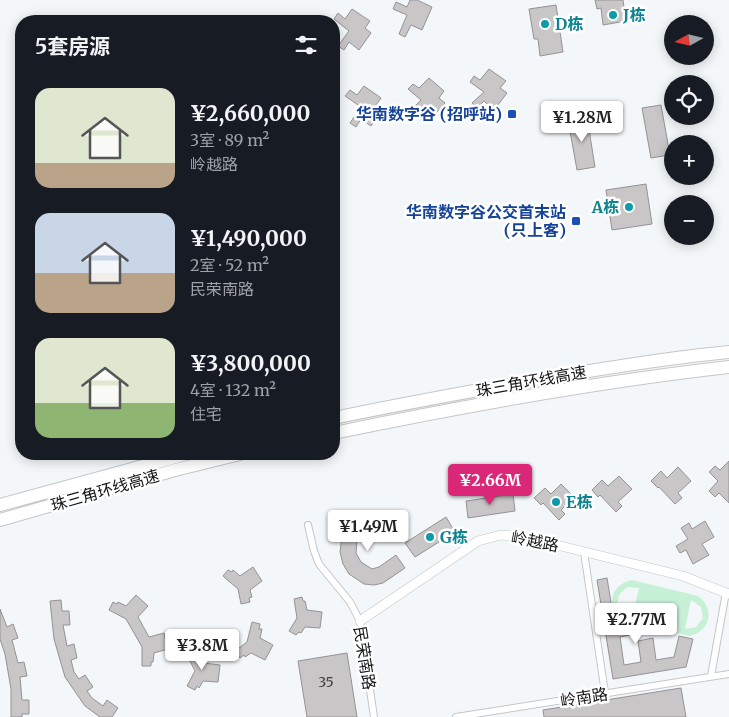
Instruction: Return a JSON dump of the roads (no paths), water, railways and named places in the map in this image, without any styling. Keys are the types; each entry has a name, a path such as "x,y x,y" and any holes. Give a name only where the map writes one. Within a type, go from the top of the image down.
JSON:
{"highway":[{"name":"珠三角环线高速","path":"340,417 458,393 564,375 689,356 729,352"},
{"name":"珠三角环线高速","path":"340,432 492,402 610,383 729,367"},
{"name":"珠三角环线高速","path":"0,505 165,460"},
{"name":"珠三角环线高速","path":"0,520 218,460"},
{"path":"0,527 66,501"}],"street":[{"name":"民荣南路","path":"308,525 319,564 350,602 360,620 374,717"},
{"name":"岭越路","path":"360,620 468,547 489,537 513,535 683,576 728,593"},
{"path":"584,552 605,694"},
{"path":"711,676 728,593"},
{"name":"岭南路","path":"456,717 729,674"}],"place":[{"name":"J栋","path":"613,15"},
{"name":"D栋","path":"545,24"},
{"name":"华南数字谷 (招呼站)","path":"512,114"},
{"name":"A栋","path":"629,207"},
{"name":"华南数字谷公交首末站 (只上客)","path":"576,221"},
{"name":"E栋","path":"556,502"},
{"name":"G栋","path":"430,537"}]}
